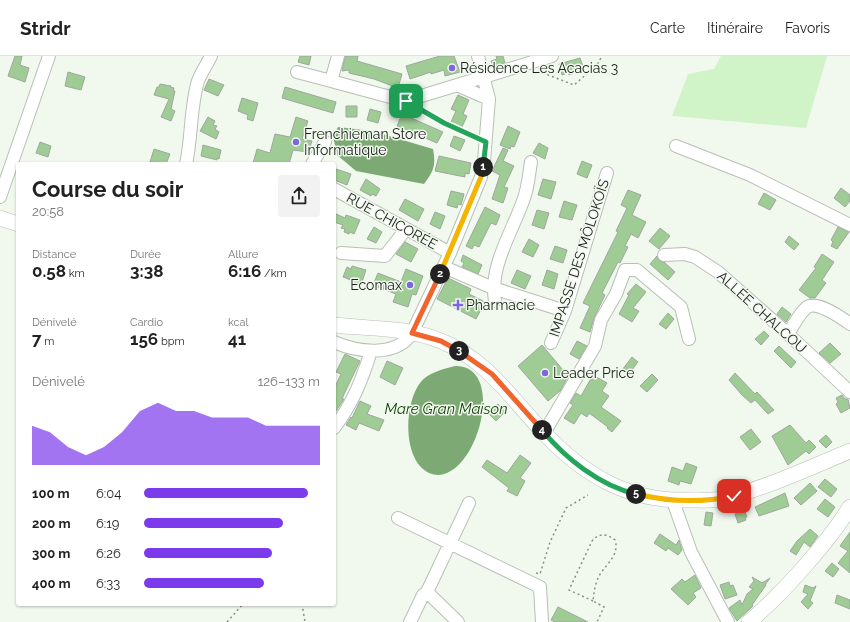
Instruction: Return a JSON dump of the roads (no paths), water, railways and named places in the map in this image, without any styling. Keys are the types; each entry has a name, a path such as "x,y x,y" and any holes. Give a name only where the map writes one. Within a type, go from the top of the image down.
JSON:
{"main road":[{"path":"0,218 16,223"},
{"path":"336,325 412,333 450,346 492,374 544,433 578,464 606,482 631,493 673,501 718,499 734,496 850,451"},
{"path":"749,622 808,561 850,507"}],"street":[{"path":"0,197 48,56"},
{"path":"186,162 191,140 194,101 198,80 211,56"},
{"path":"331,81 338,56"},
{"path":"336,343 346,347 370,351 387,350 408,339 412,333 450,254 481,177 486,142 489,99 478,56"},
{"path":"297,72 406,101 484,77 522,60 551,56"},
{"path":"457,85 489,99"},
{"path":"313,162 325,142"},
{"path":"676,146 750,175 850,225"},
{"path":"495,301 493,288 499,260 524,199 531,162"},
{"name":"IMPASSE DES MÔLOKOÏS","path":"551,343 565,311 607,173"},
{"name":"RUE CHICORÉE","path":"336,190 450,254"},
{"path":"341,253 386,256 406,229"},
{"name":"ALLÉE CHALCOU","path":"664,255 685,254 695,257 718,272 788,334 850,392"},
{"path":"444,267 493,288 565,311"},
{"path":"544,433 595,346 601,320 616,294 625,270 637,270 681,307 690,339"},
{"path":"788,334 806,307 812,305 819,305 850,324"},
{"path":"336,425 344,415 360,386 370,351"},
{"path":"673,501 690,552 728,622"},
{"path":"410,622 423,595 427,592 469,503"},
{"path":"398,518 540,587 542,622"},
{"path":"427,592 458,622"}],"water":[{"path":"338,127 372,131 433,149 434,164 432,171 424,184 356,171 337,155 333,136"},
{"name":"Mare Gran Maison","path":"455,366 472,371 481,385 483,404 480,426 471,447 460,464 445,474 429,473 420,466 414,456 410,444 408,431 411,404 415,392 423,380 436,372"}],"place":[{"name":"Résidence Les Acacias 3","path":"452,68"},
{"name":"Frenchieman Store Informatique","path":"296,142"},
{"name":"Ecomax","path":"410,285"},
{"name":"Pharmacie","path":"458,305"},
{"name":"Leader Price","path":"545,373"}]}
